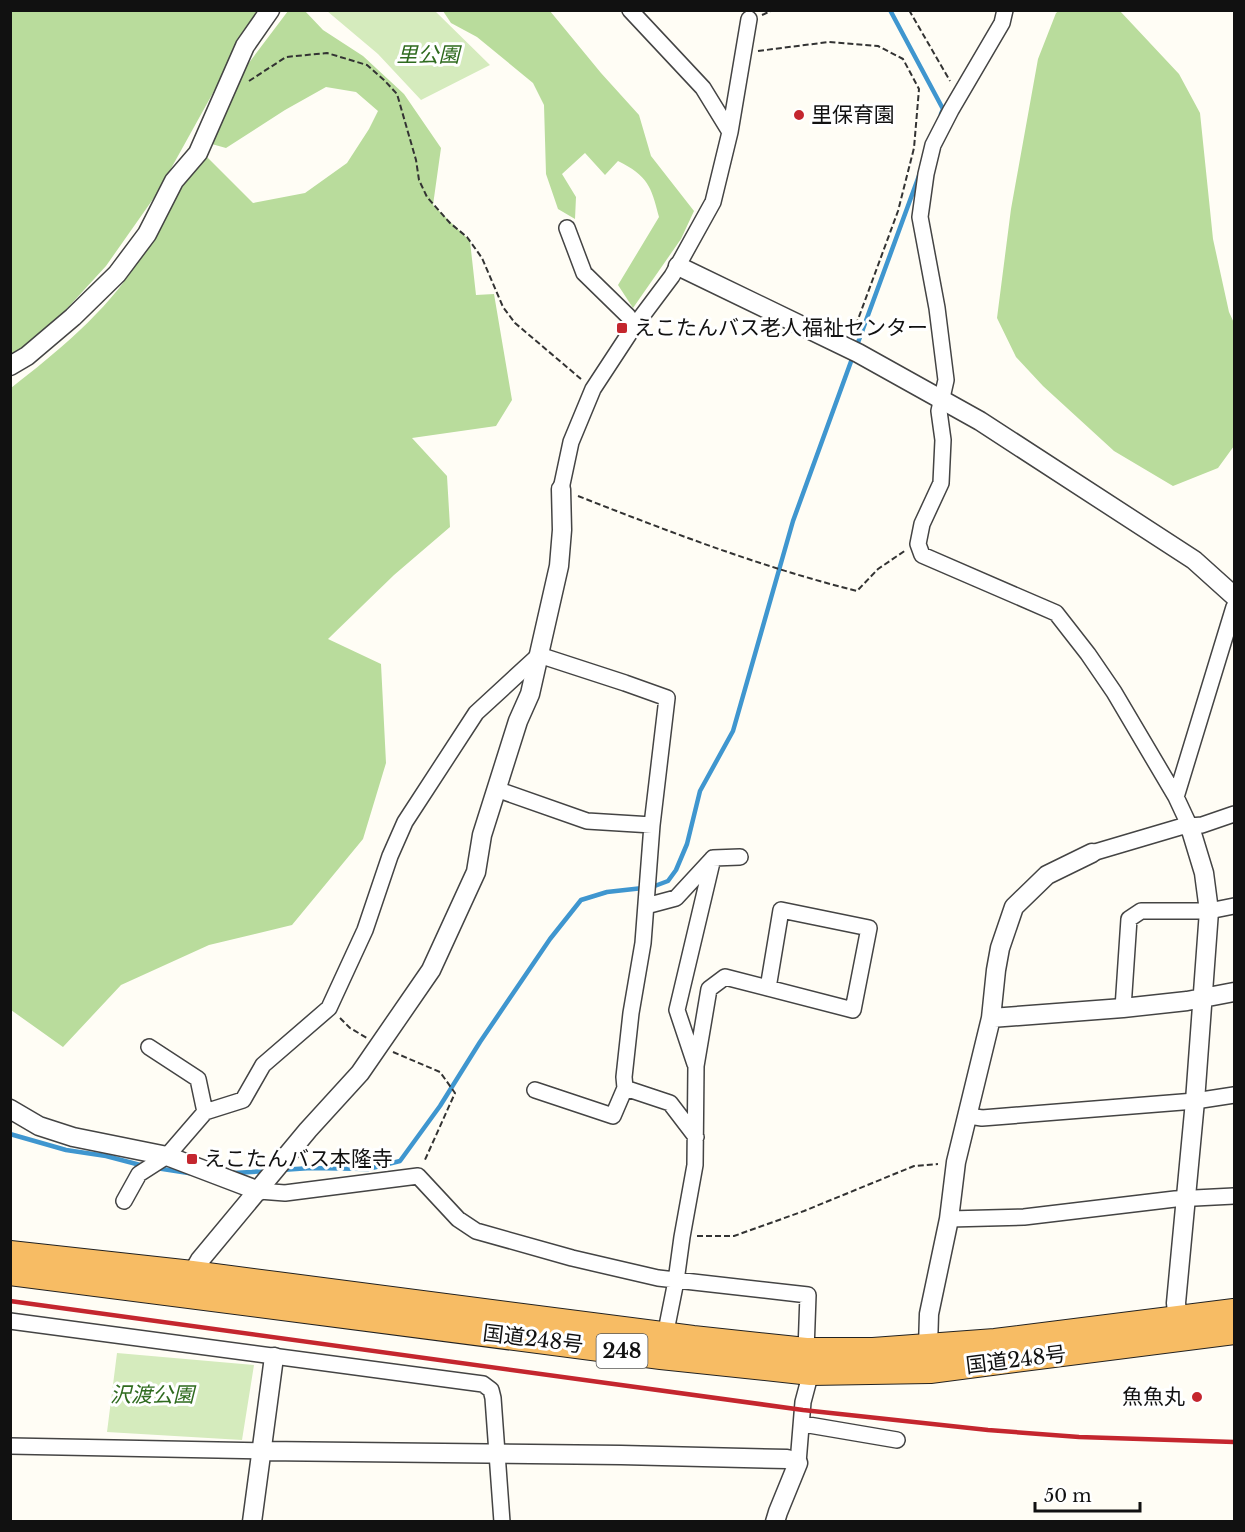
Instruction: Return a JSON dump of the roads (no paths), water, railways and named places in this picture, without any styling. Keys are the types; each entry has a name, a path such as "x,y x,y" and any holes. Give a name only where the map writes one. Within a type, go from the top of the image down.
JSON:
{"highway":[{"name":"国道248号","path":"10,1254 189,1285 663,1345 809,1362 930,1370 1179,1329 1234,1312"},
{"name":"国道248号","path":"10,1272 189,1285"},
{"name":"国道248号","path":"809,1362 873,1351 995,1342 1179,1329 1234,1331"}],"street":[{"path":"10,366 27,356 58,330 117,274 147,234 174,181 198,153 245,45 270,10"},
{"path":"630,10 704,88 730,132"},
{"path":"1005,10 1002,23 933,145 926,174 920,217 937,308 946,380 939,411 943,440 941,483 922,524 918,544 922,555 1056,613 1114,692 1176,797 1190,827 1204,873 1209,911 1196,1101 1176,1303 1179,1329"},
{"path":"189,1285 200,1260 381,1046 431,970 476,872 482,835 518,721 530,694 547,610 559,566 562,530 561,489 571,442 593,388 678,266 713,202 730,132 749,20"},
{"path":"567,228 584,273 628,316 633,328"},
{"path":"678,266 852,350 980,420 1194,560 1234,596"},
{"path":"1176,797 1234,607"},
{"path":"535,1090 613,1116 625,1088 624,1077 631,1013 643,943 652,825 667,698 539,655"},
{"path":"124,1201 139,1174 167,1156 205,1112 243,1100 263,1065 329,1008 365,930 390,856 405,822 476,713 539,655"},
{"path":"496,789 587,821 652,825"},
{"path":"928,1347 929,1314 949,1220 957,1162 991,1018 1000,948 1014,907 1047,875 1092,853 1180,827 1202,825 1234,814"},
{"path":"646,906 676,898 713,858 740,857"},
{"path":"696,1066 677,1010 713,858"},
{"path":"1123,1008 1129,920 1141,911 1209,911 1234,906"},
{"path":"663,1345 695,1165 696,1066 709,989 725,977 853,1010 869,928 781,910 768,988"},
{"path":"991,1018 1123,1008 1202,999 1234,992"},
{"path":"149,1047 198,1079 205,1112"},
{"path":"625,1088 670,1103 696,1137"},
{"path":"969,1116 982,1118 1196,1101 1234,1095"},
{"path":"10,1109 39,1126 73,1137 167,1156 228,1179 265,1184 285,1193 418,1176 458,1219 476,1231 572,1257 676,1281 808,1295 809,1362 798,1463 775,1521"},
{"path":"949,1220 1024,1217 1186,1198 1234,1196"},
{"path":"10,1321 483,1384 491,1390 493,1398 502,1521"},
{"path":"252,1521 274,1357"},
{"path":"803,1424 897,1440"},
{"path":"10,1446 739,1457 787,1459 798,1463"}],"waterway":[{"path":"890,10 943,109 941,114"},
{"path":"856,348 920,173"},
{"path":"652,887 668,881 676,870 687,844 700,791 733,731 793,521 853,356"},
{"path":"281,1170 368,1169 400,1161 440,1106 480,1042 550,939 581,900 607,892 643,888"},
{"path":"10,1134 66,1150 106,1156 144,1166"},
{"path":"156,1168 195,1174"},
{"path":"233,1173 267,1171"}],"railway":[{"path":"10,1301 803,1410 988,1430 1079,1437 1234,1442"}],"place":[{"name":"里保育園","path":"799,115"},
{"name":"えこたんバス老人福祉センター","path":"622,328"},
{"name":"えこたんバス本隆寺","path":"192,1159"},
{"name":"魚魚丸","path":"1197,1397"}],"park label":[{"name":"里公園","path":"428,55"},
{"name":"沢渡公園","path":"152,1395"}]}
